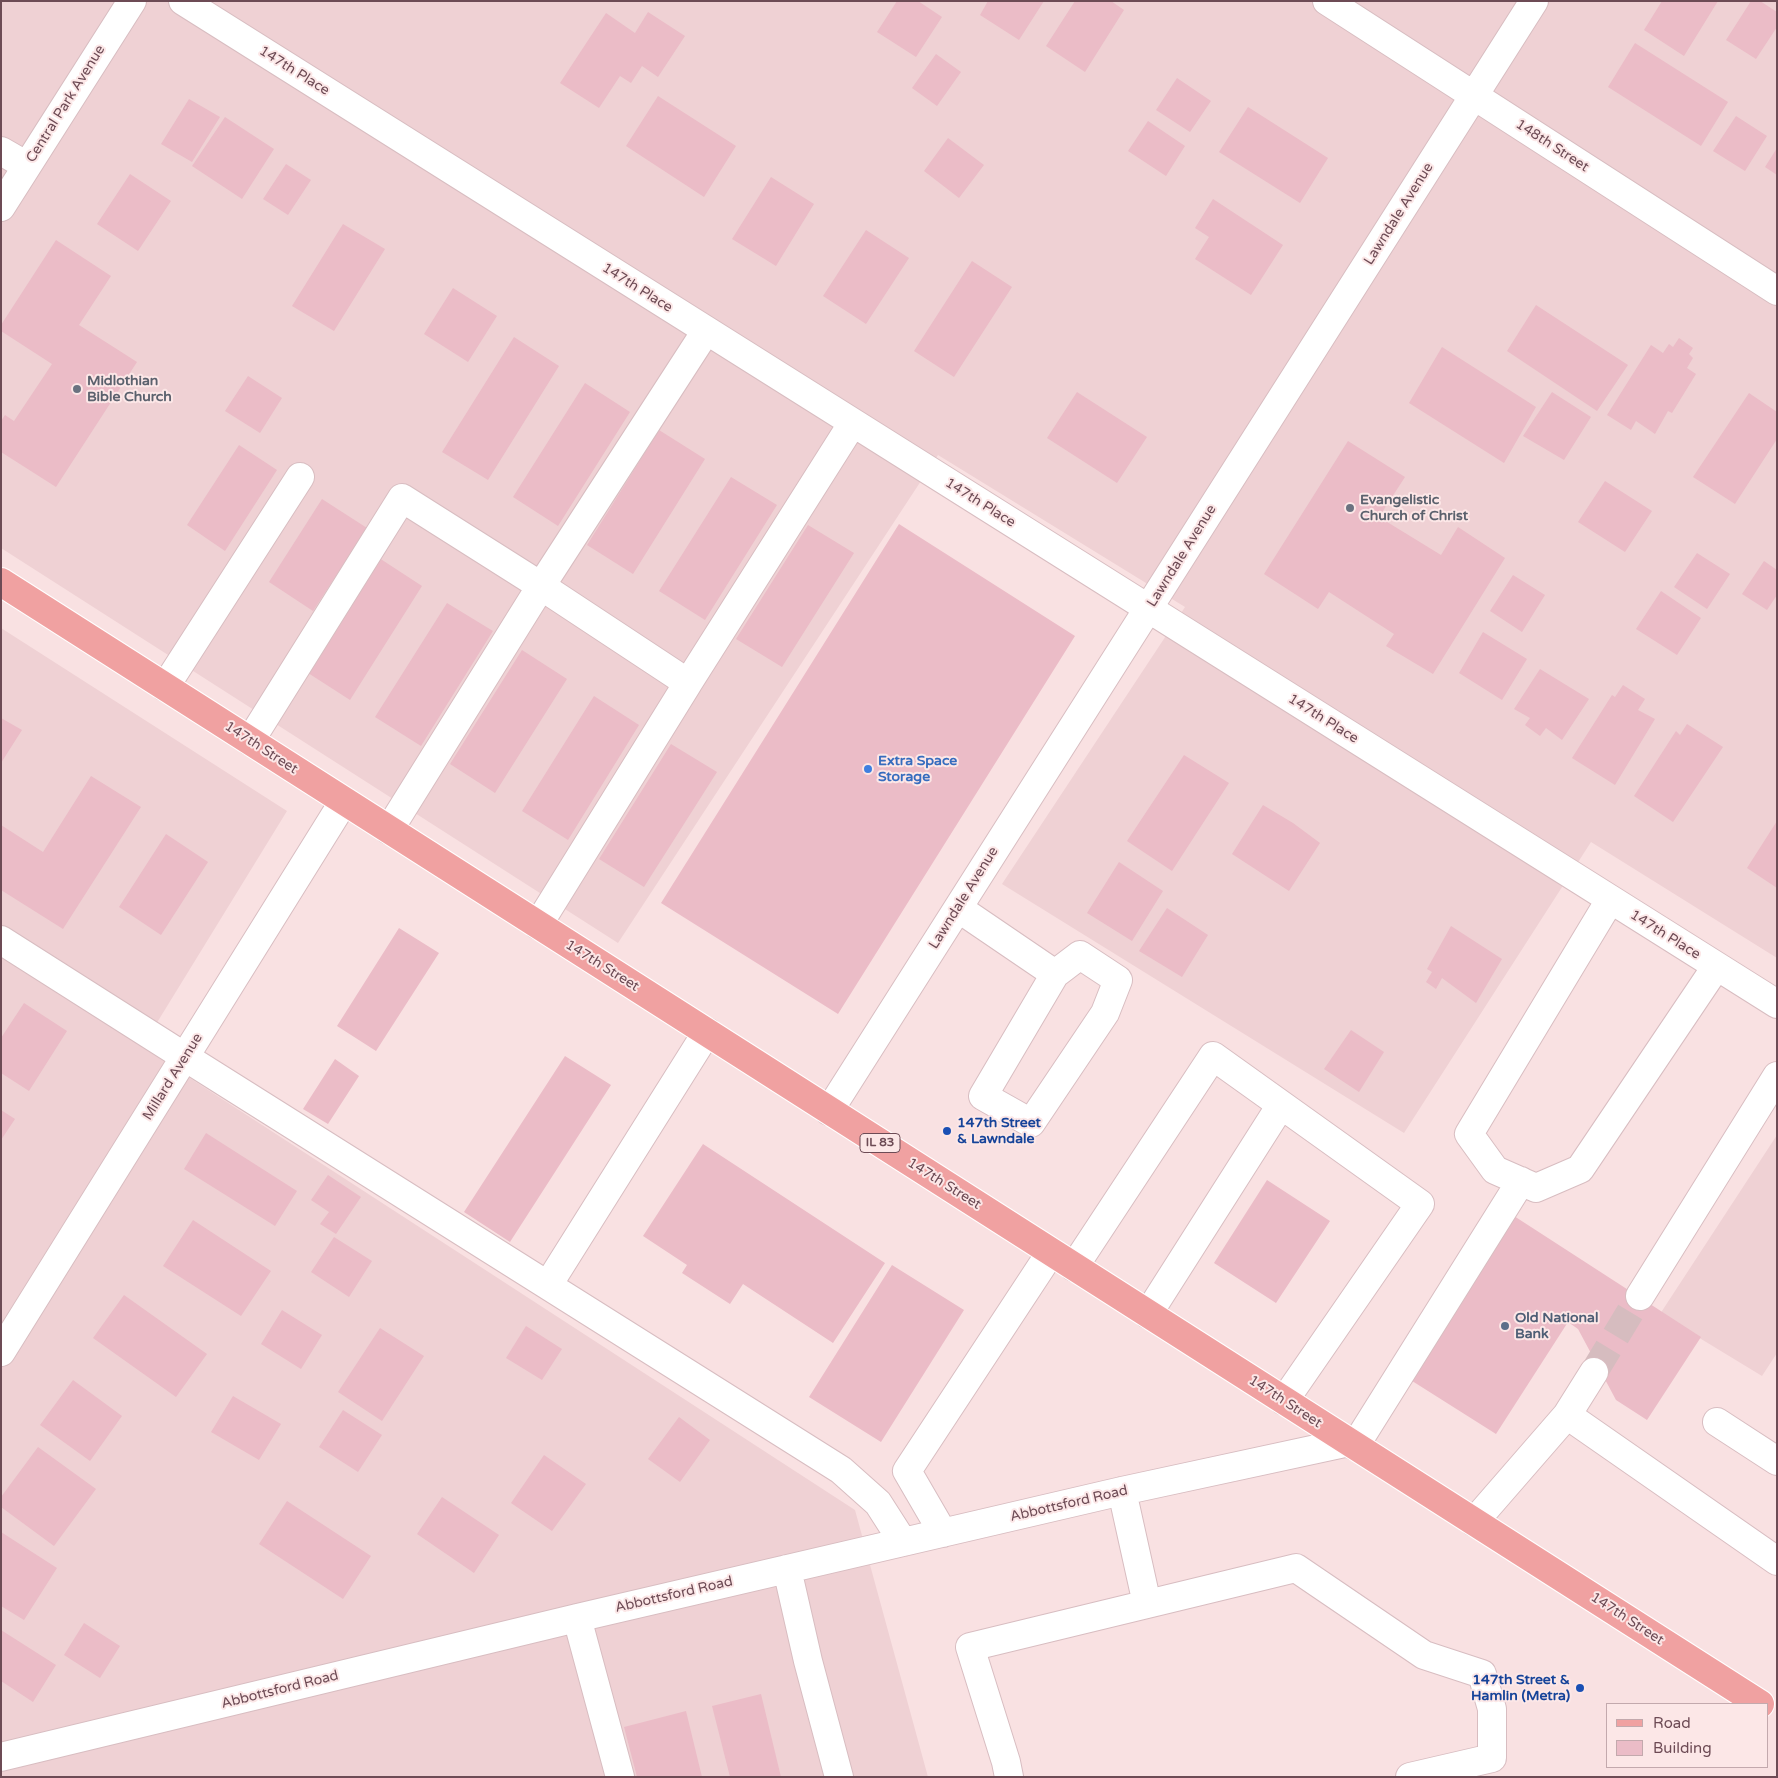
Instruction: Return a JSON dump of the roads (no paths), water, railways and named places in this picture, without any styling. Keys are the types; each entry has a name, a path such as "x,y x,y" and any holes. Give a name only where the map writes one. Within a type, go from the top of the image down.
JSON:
{"main road":[{"name":"147th Street","path":"1,582 1758,1703"}],"street":[{"name":"Central Park Avenue","path":"1,207 132,1"},
{"name":"147th Place","path":"183,1 852,424 1149,608 1777,1004"},
{"name":"148th Street","path":"1327,1 1777,291"},
{"name":"Lawndale Avenue","path":"829,1111 1534,1"},
{"path":"1,151 27,166"},
{"path":"389,830 541,586 706,331"},
{"path":"538,925 852,424"},
{"path":"165,687 300,477"},
{"path":"250,741 402,498 541,586 688,683"},
{"name":"Millard Avenue","path":"1,1352 344,801"},
{"path":"1610,900 1469,1134 1495,1170 1536,1188 1580,1169 1716,967"},
{"path":"958,908 1055,974"},
{"path":"1,940 185,1058 841,1470 878,1503 903,1542"},
{"path":"1080,955 1118,980 1105,1013 1031,1123 983,1096 1055,974 1080,955"},
{"path":"548,1285 707,1032"},
{"path":"1074,1267 1213,1056 1420,1204 1284,1401"},
{"path":"1640,1296 1777,1076"},
{"path":"1148,1314 1281,1105"},
{"path":"1352,1444 1521,1181"},
{"path":"943,1533 907,1471 1051,1252"},
{"path":"1474,1522 1567,1416 1594,1372"},
{"path":"1567,1416 1777,1561"},
{"path":"1717,1422 1777,1460"},
{"name":"Abbottsford Road","path":"1,1757 576,1618 903,1542 1122,1492 1352,1444"},
{"path":"1122,1492 1147,1604"},
{"path":"1009,1777 970,1646 1296,1568 1424,1655 1482,1674 1492,1709 1492,1758 1410,1777"},
{"path":"787,1569 808,1661 839,1777"},
{"path":"576,1618 620,1777"}],"tunnel":[{"path":"1594,1372 1640,1296"}],"place":[{"name":"Midlothian Bible Church","path":"77,389"},
{"name":"Evangelistic Church of Christ","path":"1350,508"},
{"name":"Extra Space Storage","path":"868,769"},
{"name":"147th Street & Lawndale","path":"947,1131"},
{"name":"Old National Bank","path":"1505,1326"},
{"name":"147th Street & Hamlin (Metra)","path":"1580,1688"}]}
